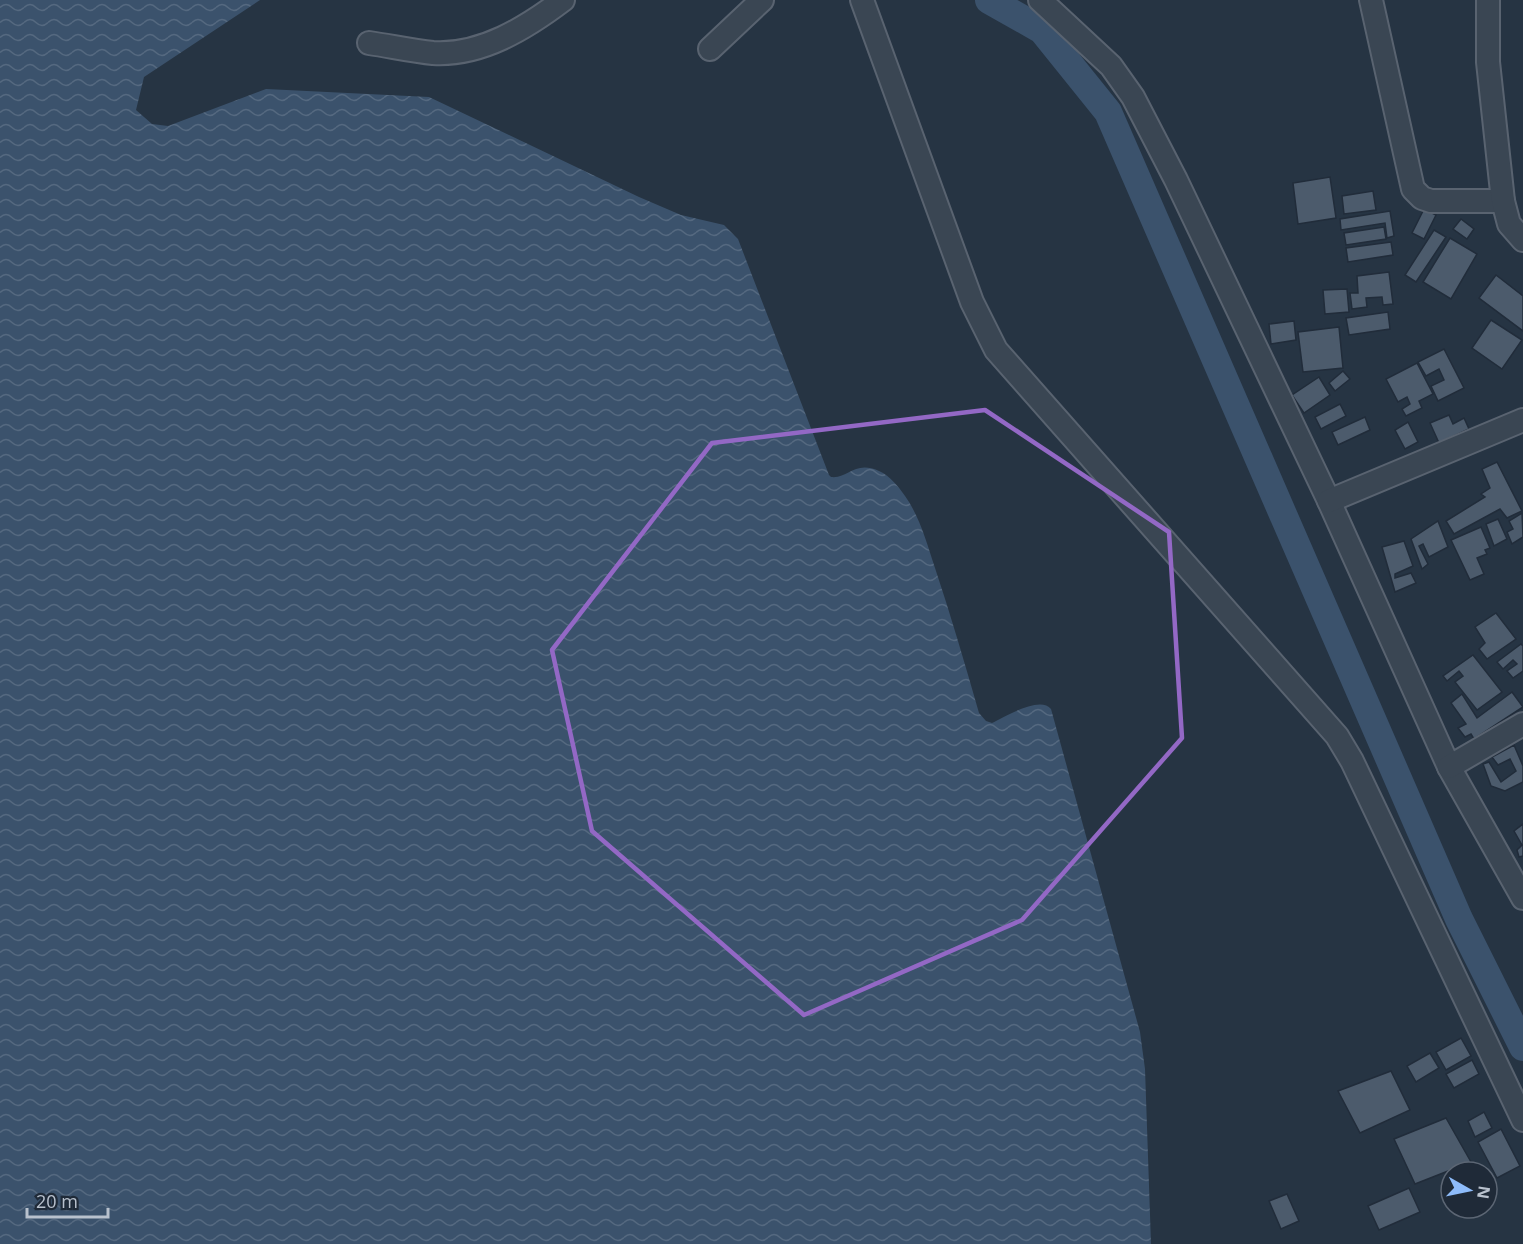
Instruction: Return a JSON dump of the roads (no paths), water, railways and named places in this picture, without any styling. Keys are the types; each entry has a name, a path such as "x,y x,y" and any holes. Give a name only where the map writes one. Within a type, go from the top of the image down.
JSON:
{"street":[{"path":"369,43 434,53 458,52 483,46 514,32 563,0"},
{"path":"710,49 762,0"},
{"path":"862,0 982,327 996,350 1337,736 1352,761 1523,1120"},
{"path":"1040,0 1111,66 1133,97 1176,180 1329,501 1449,767 1522,896"},
{"path":"1371,0 1413,189 1422,198 1431,201 1503,201"},
{"path":"1488,0 1488,62 1503,201 1509,224 1523,240"},
{"path":"1329,501 1523,420"},
{"path":"1449,767 1523,724"}],"water":[{"path":"0,0 260,0 144,77 136,110 152,124 168,126 266,89 429,97 639,197 681,215 724,225 738,239 829,475 837,477 863,468 879,471 897,485 915,513 941,586 979,713 986,721 992,723 1013,712 1039,704 1051,709 1140,1032 1145,1069 1151,1244 0,1244"}],"waterway":[{"path":"989,0 1042,30 1108,112 1459,919 1523,1047"}]}
